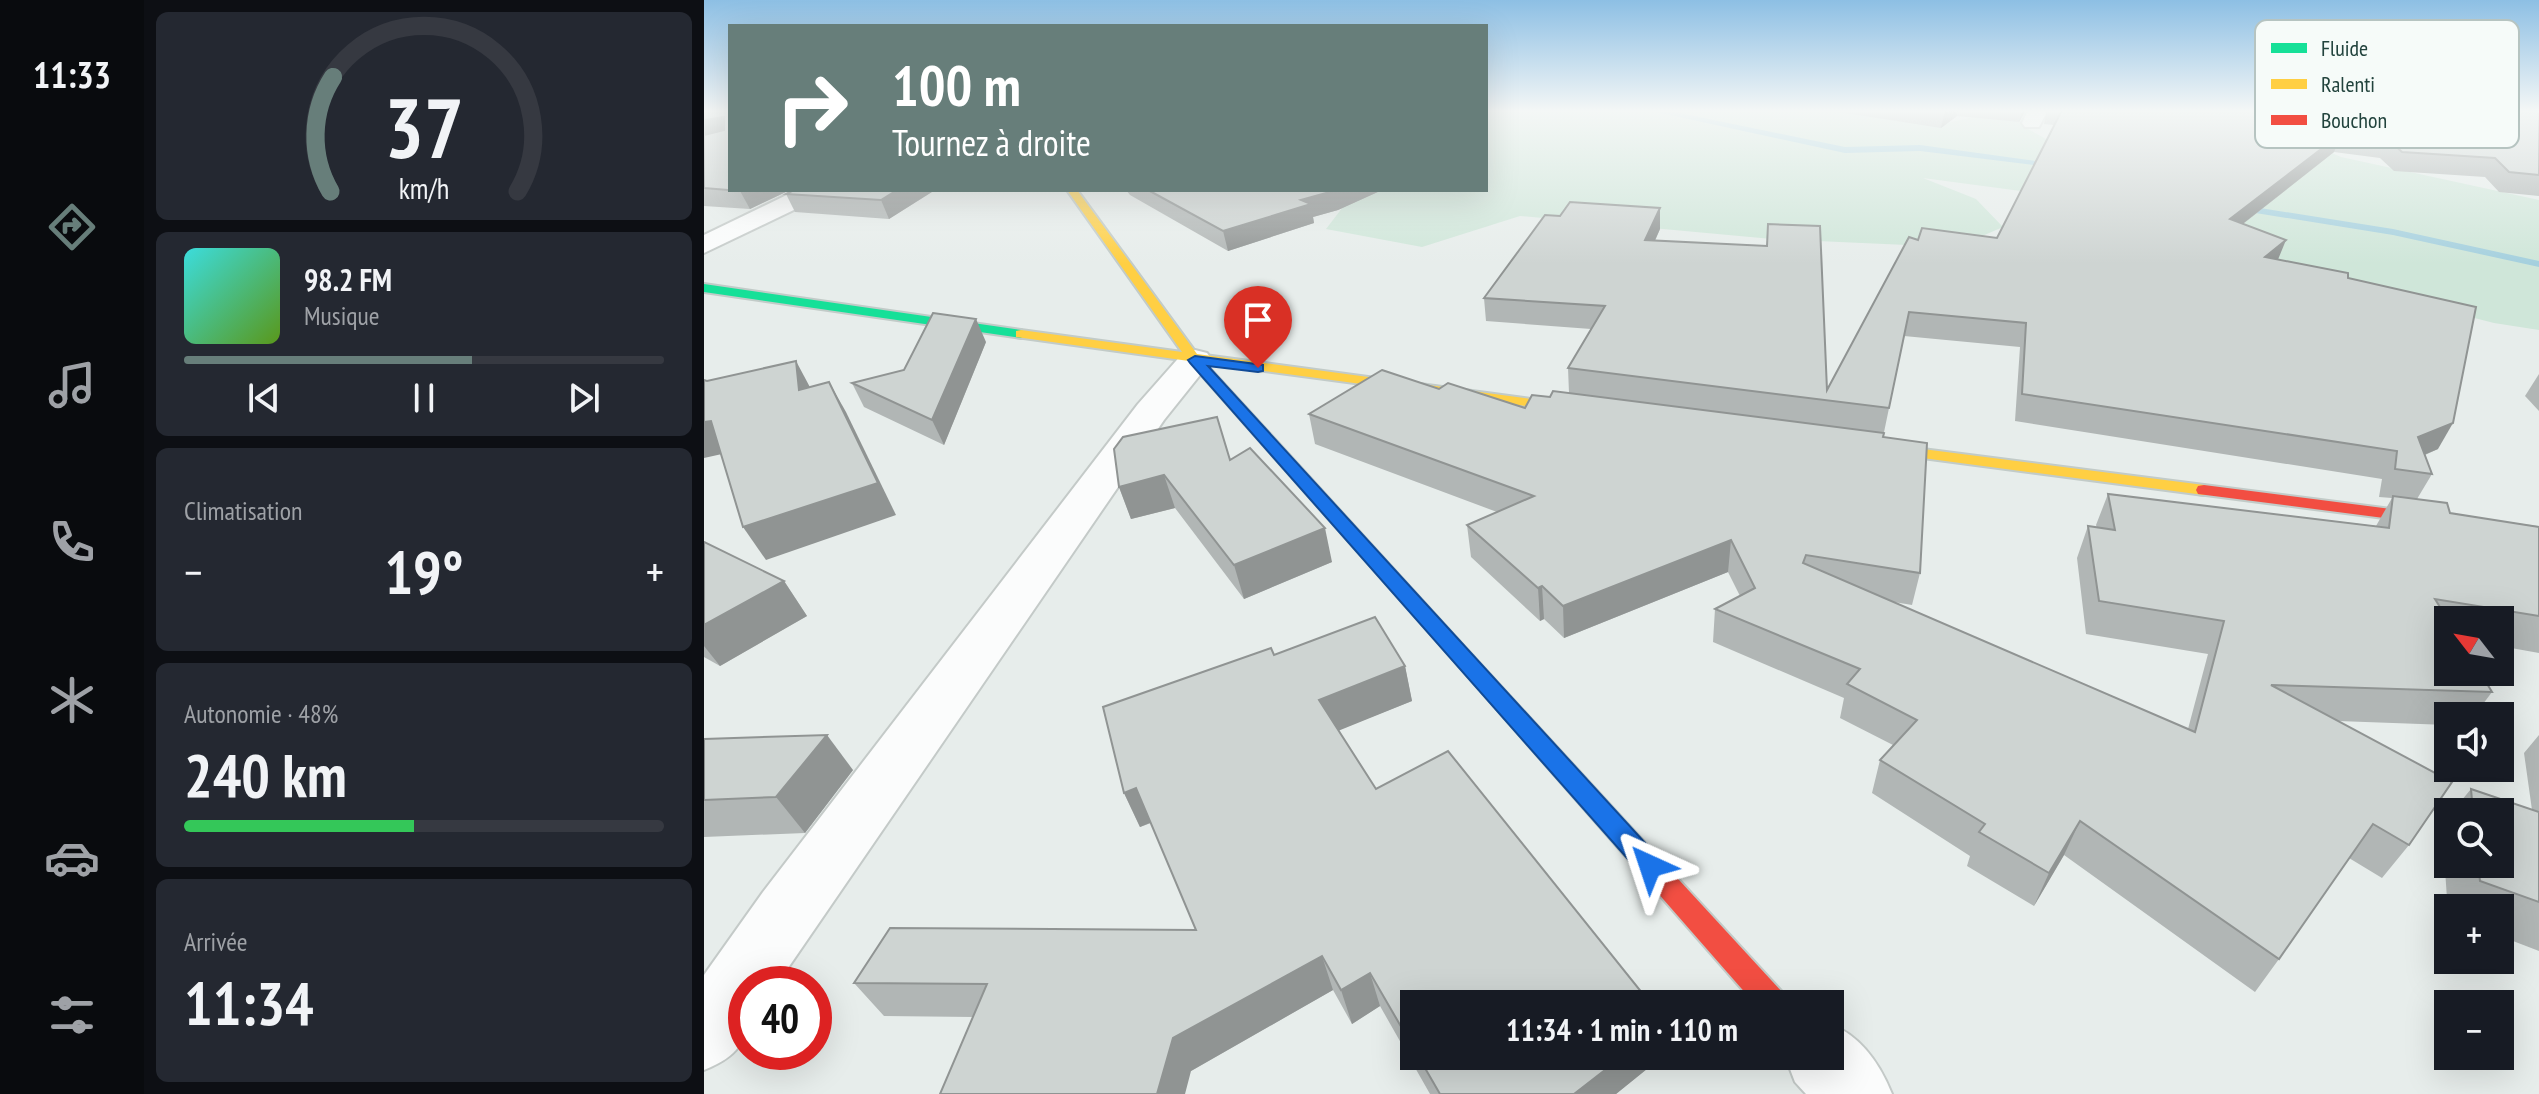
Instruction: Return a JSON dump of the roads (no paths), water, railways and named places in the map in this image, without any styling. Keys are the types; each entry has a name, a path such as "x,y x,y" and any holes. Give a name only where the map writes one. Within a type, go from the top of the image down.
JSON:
{"street":[{"path":"704,245 812,192"},
{"path":"1073,192 1195,360 1761,990"},
{"path":"704,288 1195,360 1606,413"},
{"path":"704,1035 786,913 1151,412 1195,360"},
{"path":"1843,444 2539,533"},
{"path":"1834,1070 1855,1094"}],"waterway":[{"path":"2027,161 2059,165"},
{"path":"2235,207 2393,232 2539,264"}]}
